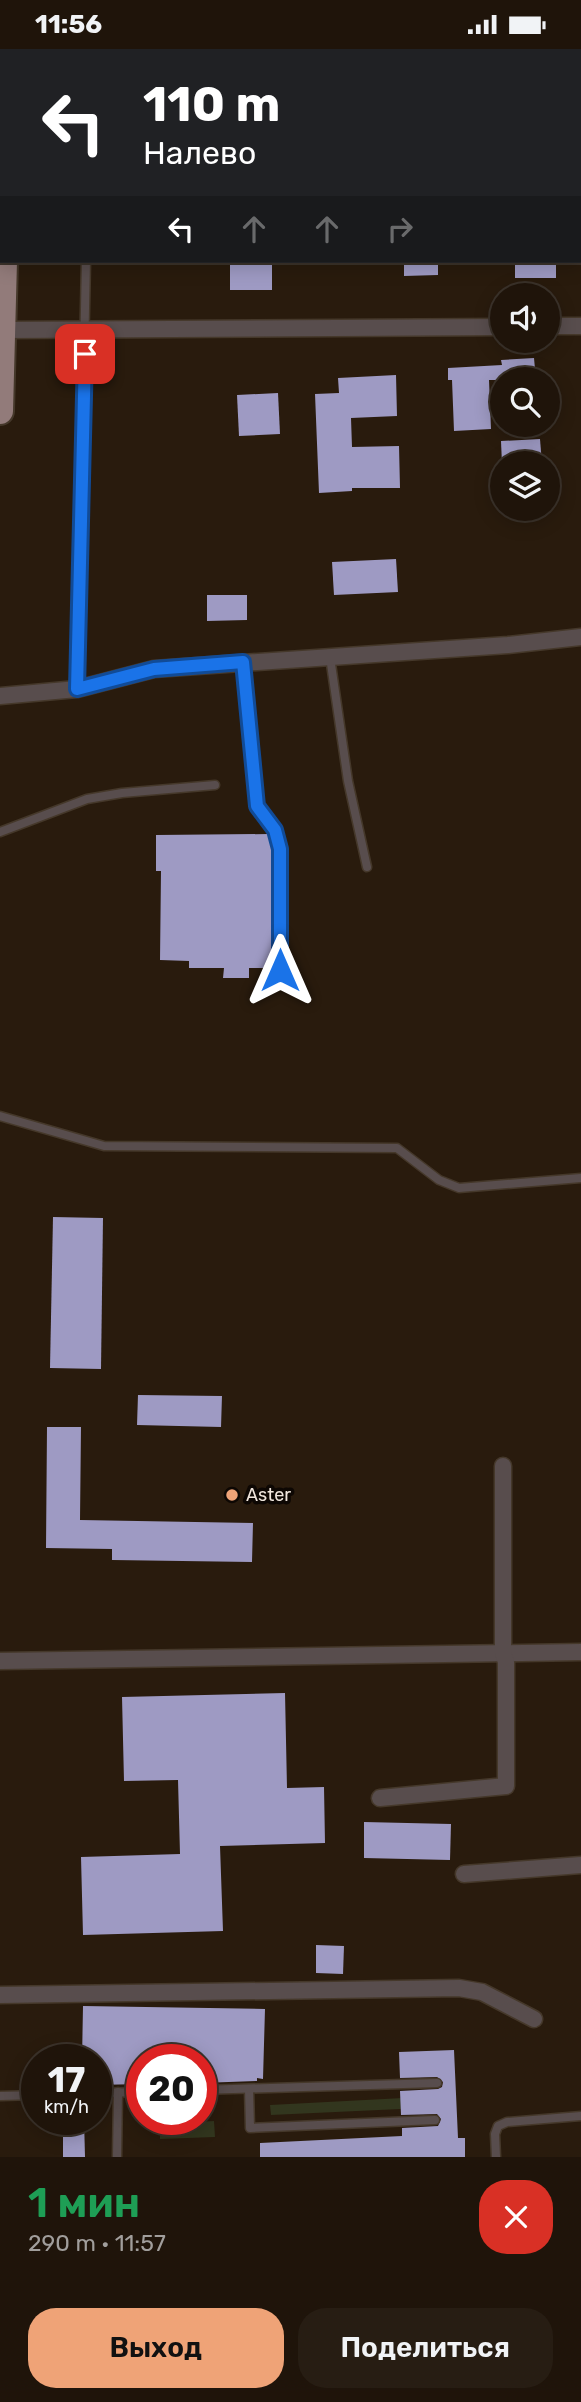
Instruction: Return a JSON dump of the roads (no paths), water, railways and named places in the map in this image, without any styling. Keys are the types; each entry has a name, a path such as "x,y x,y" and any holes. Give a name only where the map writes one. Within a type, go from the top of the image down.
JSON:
{"main road":[{"path":"0,411 4,263"}],"street":[{"path":"560,326 581,326"},
{"path":"3,330 490,327"},
{"path":"0,696 77,689 154,669 581,637"},
{"path":"380,1798 506,1786 503,1466"},
{"path":"0,1661 581,1653"},
{"path":"464,1874 581,1865"},
{"path":"0,1995 459,1988 482,1992 534,2019"}],"lane":[{"path":"77,689 86,263"},
{"path":"330,657 348,781 368,867"},
{"path":"243,662 257,806 275,830 280,849 280,970"},
{"path":"0,832 87,799 122,793 215,785"},
{"path":"0,1116 104,1146 397,1148 439,1180 459,1188 581,1178"},
{"path":"217,2090 437,2083"},
{"path":"248,2089 250,2128 435,2120"},
{"path":"112,2092 126,2092"},
{"path":"117,2157 118,2092"},
{"path":"0,2096 21,2095"},
{"path":"496,2157 495,2134 498,2126 507,2122 581,2116"}],"place":[{"name":"Aster","path":"232,1495"}]}
